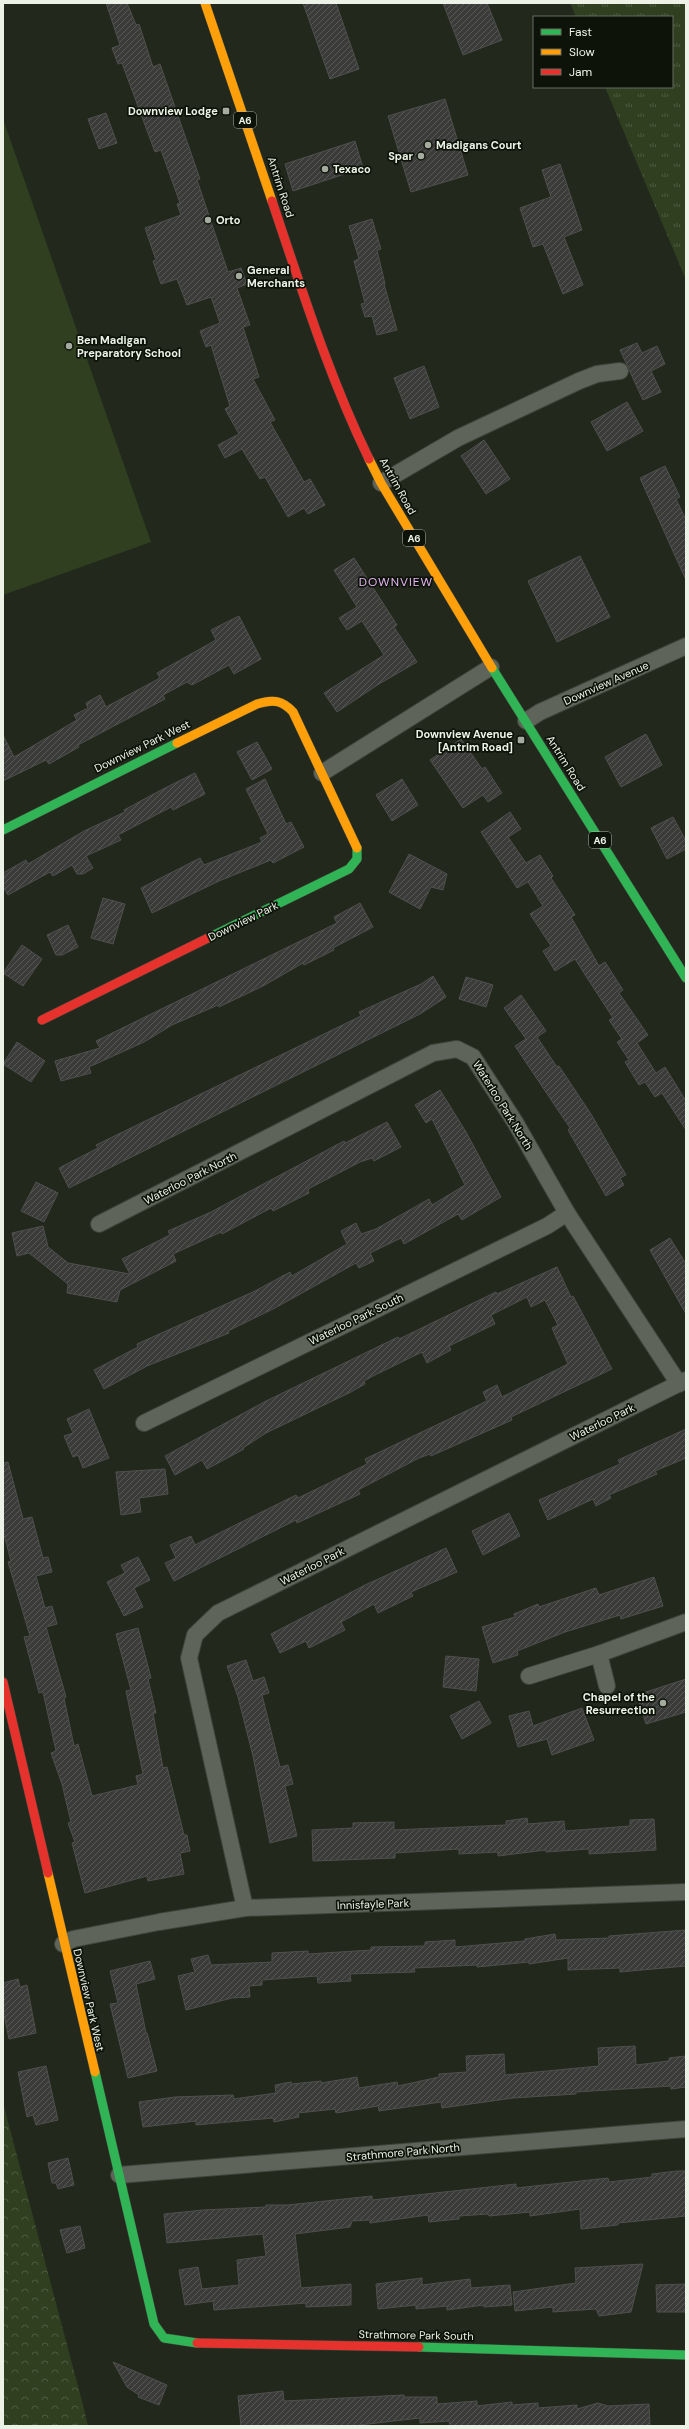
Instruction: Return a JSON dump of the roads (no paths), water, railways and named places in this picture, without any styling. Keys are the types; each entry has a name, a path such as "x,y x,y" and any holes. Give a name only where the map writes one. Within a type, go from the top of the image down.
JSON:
{"street":[{"name":"Antrim Road","path":"205,3 333,377 353,426 381,483 491,667 686,978"},
{"path":"381,483 458,438 572,384 597,374 620,371"},
{"name":"Downview Avenue","path":"526,721 540,712 686,646"},
{"path":"322,773 491,667"},
{"name":"Downview Park West","path":"3,830 257,704 273,701 283,702 293,712"},
{"name":"Downview Park","path":"42,1020 349,869 356,859 357,845 293,712"},
{"name":"Waterloo Park North","path":"99,1224 433,1053 457,1048 473,1057 515,1122 567,1213 682,1382"},
{"name":"Waterloo Park South","path":"144,1423 547,1226 567,1213"},
{"name":"Waterloo Park","path":"245,1908 189,1658 195,1635 218,1613 682,1382"},
{"path":"529,1676 599,1654 686,1622"},
{"path":"599,1654 607,1686"},
{"name":"Downview Park West","path":"3,1682 63,1944 154,2324"},
{"name":"Innisfayle Park","path":"63,1944 73,1939 151,1923 245,1908 686,1892"},
{"name":"Strathmore Park North","path":"119,2175 686,2129"},
{"name":"Strathmore Park South","path":"154,2324 164,2338 193,2343 554,2350 686,2355"}],"place":[{"name":"Downview Lodge","path":"226,111"},
{"name":"Madigans Court","path":"428,145"},
{"name":"Spar","path":"421,156"},
{"name":"Texaco","path":"325,169"},
{"name":"Orto","path":"208,220"},
{"name":"General Merchants","path":"239,276"},
{"name":"Ben Madigan Preparatory School","path":"69,346"},
{"name":"Downview Avenue [Antrim Road]","path":"521,740"},
{"name":"Chapel of the Resurrection","path":"663,1703"}],"district":[{"name":"DOWNVIEW","path":"396,582"}]}
